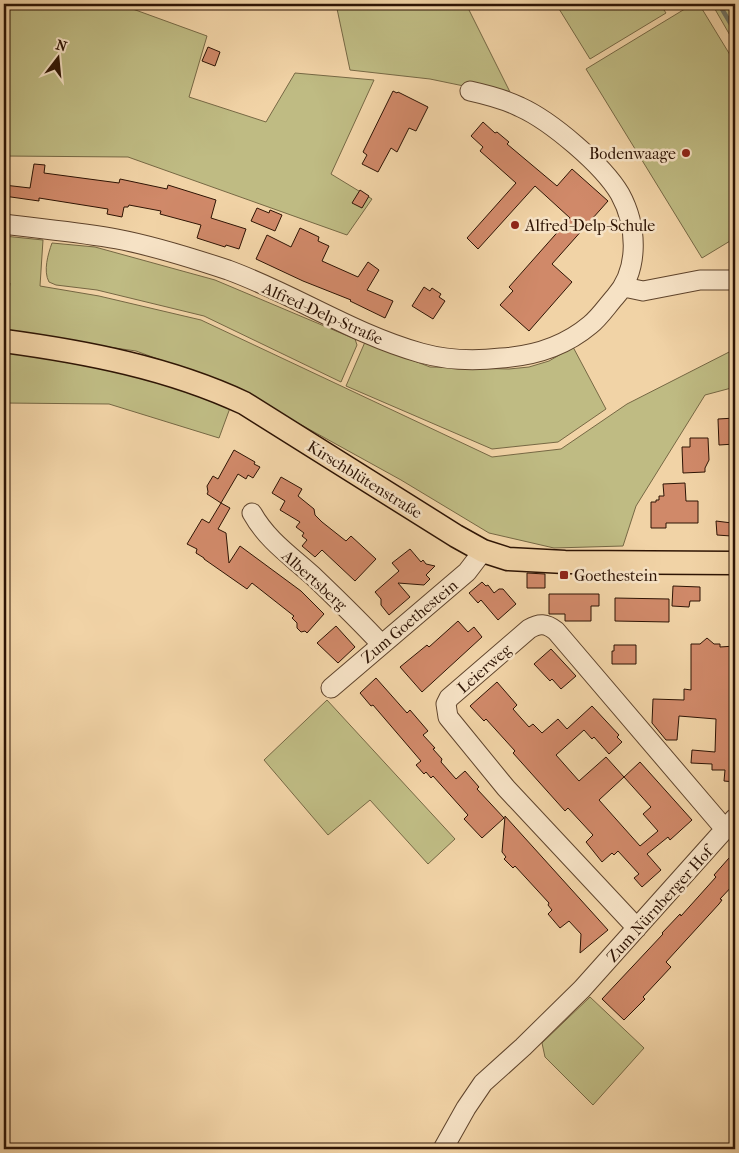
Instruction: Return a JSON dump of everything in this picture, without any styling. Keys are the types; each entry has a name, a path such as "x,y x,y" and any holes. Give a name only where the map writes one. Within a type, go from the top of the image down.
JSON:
{"main road":[{"name":"Kirschblütenstraße","path":"4,341 145,368 181,377 214,389 244,403 483,551 508,559 735,563"}],"street":[{"name":"Alfred-Delp-Straße","path":"4,224 118,239 185,257 229,271 394,344 423,354 446,358 487,360 522,357 550,348 590,325 624,287 631,264 634,241 632,223 616,188 594,163 546,122 522,108 499,98 470,91"},
{"path":"624,287 643,290 700,280 735,280"},
{"name":"Albertsberg","path":"252,513 260,526 278,546 342,603 381,644"},
{"name":"Zum Goethestein","path":"331,688 467,572 483,551"},
{"name":"Leierweg","path":"637,928 506,788 448,717 446,704 449,698 529,629 543,624 549,626 556,631 730,824"},
{"name":"Zum Nürnberger Hof","path":"443,1149 466,1108 483,1083 523,1048 582,989 730,824"}],"shaded area":[{"path":"4,4 119,4 207,36 189,97 266,122 295,73 374,80 331,174 372,199 347,235 128,157 4,156"},
{"path":"336,4 466,4 512,96 430,79 350,70"},
{"path":"556,4 660,4 666,13 590,59"},
{"name":"Bodenwaage","path":"693,4 699,4 735,63 735,238 702,258 586,69"},
{"path":"712,4 735,4 735,44"},
{"path":"4,236 43,240 40,286 99,296 201,320 492,457 561,449 627,404 735,349 735,387 705,395 636,506 623,546 554,548 489,533 401,480 229,385 136,351 4,332 10,283 4,282"},
{"path":"52,243 95,247 215,280 355,339 357,345 341,382 204,316 97,290 56,285 49,282 46,268"},
{"path":"365,342 430,367 509,369 529,367 549,361 573,347 606,409 558,442 492,449 346,386"},
{"path":"4,352 144,377 230,408 219,438 109,404 4,403"},
{"path":"327,700 455,839 428,864 370,800 328,835 264,760"},
{"path":"590,997 644,1048 593,1105 545,1057 542,1043"}],"building":[{"path":"208,47 220,52 215,66 202,61"},
{"path":"393,91 428,107 416,131 409,128 397,152 391,148 378,172 362,164 367,155 363,152"},
{"path":"483,122 509,142 507,144 557,186 572,169 608,201 552,264 572,282 529,331 500,305 513,291 509,287 570,218 535,186 478,249 467,238 516,183 480,151 483,147 471,136"},
{"path":"34,164 45,165 44,173 119,183 120,179 167,189 168,185 216,200 211,218 246,229 239,249 226,245 225,247 197,238 201,225 160,214 161,211 129,205 124,207 122,217 107,214 108,209 39,198 39,201 4,196 4,185 30,188"},
{"path":"360,190 369,196 362,208 352,203"},
{"path":"257,208 269,213 270,210 282,215 275,231 251,221"},
{"path":"300,228 319,237 318,241 329,246 322,261 358,277 368,262 379,270 367,290 393,301 385,318 351,300 303,281 256,259 267,235 291,247"},
{"path":"424,287 430,291 432,288 441,294 439,297 445,301 433,319 412,306"},
{"path":"735,418 735,444 719,445 718,419"},
{"path":"690,438 708,438 709,460 705,472 683,473 682,447 690,447"},
{"path":"234,450 260,467 253,478 248,475 246,479 238,474 221,503 207,494 207,486 213,476 218,479"},
{"path":"281,477 302,489 298,496 314,509 315,515 322,522 346,541 351,536 376,559 355,581 322,550 315,557 302,546 307,540 302,536 304,533 296,527 300,522 280,510 285,501 272,493"},
{"path":"685,483 686,501 698,501 698,523 666,523 666,528 651,528 651,502 659,500 659,496 664,496 663,484"},
{"path":"221,503 230,508 218,529 226,533 229,563 240,546 301,591 324,614 307,633 305,631 301,632 297,628 297,623 292,618 294,616 252,583 247,589 196,553 197,549 187,544 202,519 209,523"},
{"path":"716,521 732,523 731,536 717,535"},
{"path":"410,549 421,562 423,560 426,564 435,566 426,575 430,579 424,585 398,583 410,597 389,615 381,605 381,599 375,592 399,571 392,563"},
{"path":"527,573 545,574 545,588 527,588"},
{"path":"482,582 486,586 488,585 494,593 499,589 503,589 516,604 498,620 481,600 478,603 469,593"},
{"path":"673,586 700,587 700,601 690,601 689,607 672,606"},
{"path":"549,594 599,594 599,606 591,606 591,621 565,621 565,614 549,614"},
{"path":"615,598 669,599 669,622 615,621"},
{"path":"458,621 468,632 474,627 482,637 422,692 400,667 427,645 429,647"},
{"path":"336,626 355,647 338,663 317,643"},
{"path":"707,638 714,644 720,644 720,647 735,646 735,726 731,726 730,747 735,747 735,782 724,781 725,770 712,770 712,764 691,763 692,750 715,752 716,719 679,716 677,740 666,740 652,723 653,699 684,700 684,689 691,690 691,644 700,644"},
{"path":"614,645 636,645 636,664 612,664"},
{"path":"551,649 576,676 561,689 552,679 550,681 534,664"},
{"path":"376,678 407,713 410,710 428,731 423,735 435,748 433,749 442,759 441,762 456,779 465,771 479,787 477,789 504,818 482,838 464,819 468,815 433,776 431,778 426,772 424,774 416,765 421,761 373,705 371,706 360,693"},
{"path":"497,682 517,705 513,709 529,727 533,724 542,733 558,719 567,729 592,706 619,735 617,737 622,742 609,754 594,737 592,739 584,730 556,755 579,781 606,757 624,777 640,762 692,820 670,840 668,837 647,854 661,870 642,887 634,878 639,874 618,851 614,855 612,853 602,862 586,842 593,835 568,808 565,811 513,753 515,751 486,719 484,721 470,706","holes":["624,777 651,807 643,814 658,831 640,846 599,800"]},
{"path":"505,816 608,930 580,953 581,934 569,921 560,928 548,914 552,910 548,905 549,903 515,866 513,868 504,859 506,857 502,852"},
{"path":"729,858 735,863 735,883 720,899 722,900 719,904 666,962 671,967 643,997 645,999 624,1020 602,999 680,914 681,916 716,877 714,875"}],"waterway":[{"path":"719,4 735,31"}],"place":[{"name":"Bodenwaage","path":"686,153"},
{"name":"Alfred-Delp-Schule","path":"515,225"},
{"name":"Goethestein","path":"564,575"}]}
